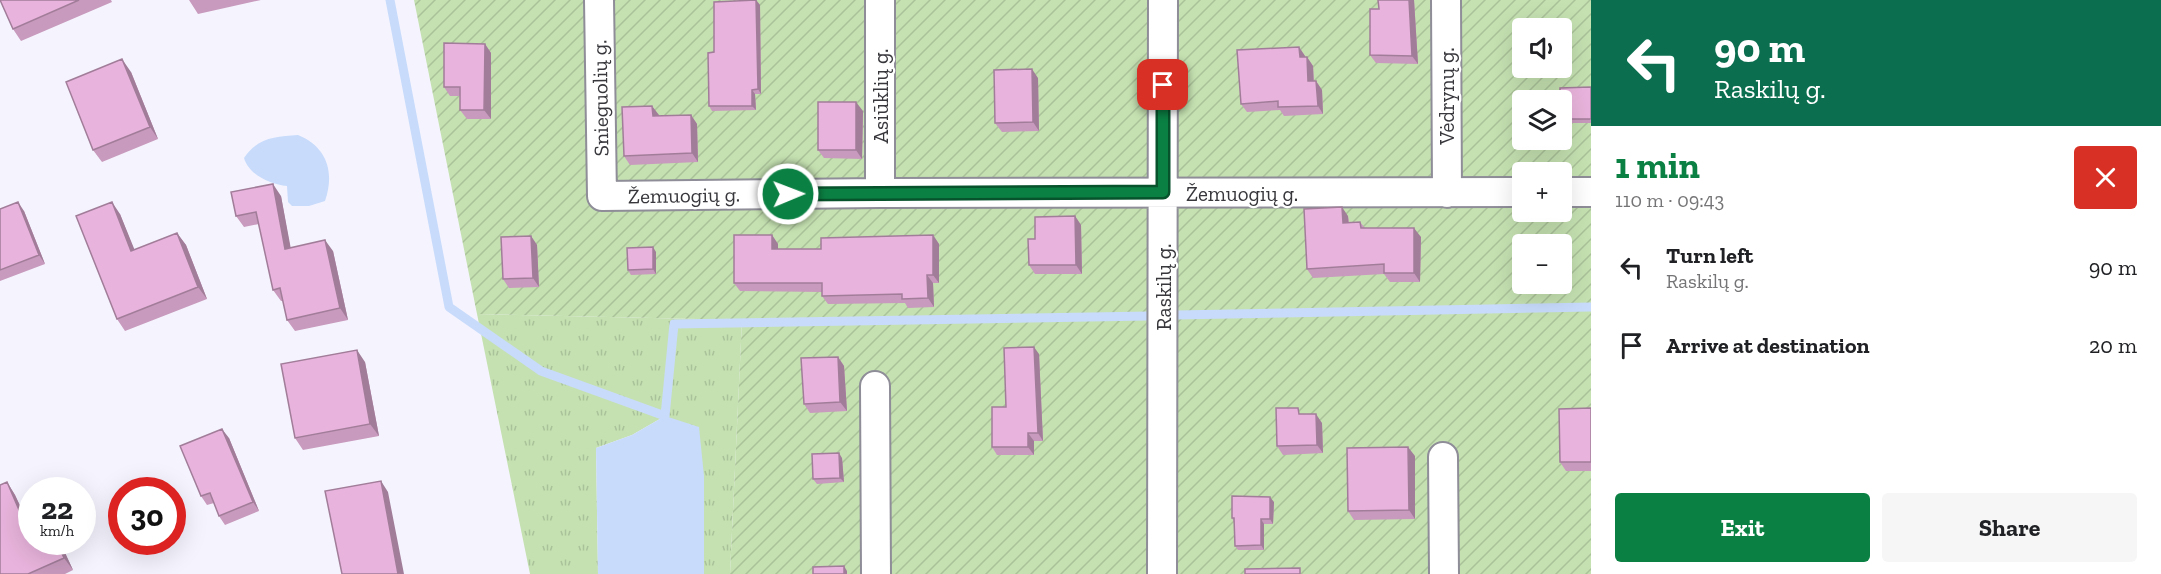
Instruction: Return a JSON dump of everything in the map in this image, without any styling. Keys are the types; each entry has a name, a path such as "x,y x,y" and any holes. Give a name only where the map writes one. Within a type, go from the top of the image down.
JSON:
{"street":[{"name":"Snieguolių g.","path":"599,0 602,196"},
{"name":"Asiūklių g.","path":"880,0 880,193"},
{"name":"Raskilų g.","path":"1162,574 1163,0"},
{"name":"Vėdrynų g.","path":"1446,0 1447,193"},
{"name":"Žemuogių g.","path":"602,196 880,193 1512,192"},
{"path":"1572,192 1591,192"},
{"path":"875,386 876,574"},
{"path":"1443,457 1444,574"}],"green space":[{"path":"414,0 1591,0 1591,574 730,574 742,320 477,314"},
{"path":"477,314 742,320 730,574 704,574 704,476 665,416 632,435 596,448 598,574 530,574"}],"water":[{"path":"298,135 316,146 326,162 328,171 328,190 325,201 309,206 292,206 288,202 287,186 261,178 250,169 244,158 255,146 268,139"},
{"path":"665,416 699,427 704,476 704,574 598,574 596,448 632,435"}],"building":[{"path":"0,0 79,0 13,29"},
{"path":"756,0 758,89 752,90 752,106 709,106 708,53 714,52 714,2"},
{"path":"1378,0 1409,0 1412,56 1370,55 1370,9 1379,9"},
{"path":"444,43 485,44 484,110 460,110 460,87 444,87"},
{"path":"1299,47 1300,57 1307,57 1308,81 1316,81 1318,106 1278,107 1278,101 1241,104 1237,50"},
{"path":"122,59 150,127 93,150 66,82"},
{"path":"1032,69 1033,122 995,123 994,70"},
{"path":"1591,87 1591,119 1572,119 1572,90 1560,90 1560,88"},
{"path":"818,102 856,102 856,150 818,150"},
{"path":"652,106 653,116 691,115 692,153 624,156 622,107"},
{"path":"273,184 285,249 325,240 340,308 287,320 280,288 273,290 256,212 236,216 231,192"},
{"path":"18,202 39,255 0,270 0,209"},
{"path":"112,202 131,251 177,233 198,287 117,319 76,216"},
{"path":"1342,207 1343,223 1360,222 1361,228 1414,228 1414,273 1384,273 1384,264 1307,269 1304,209"},
{"path":"1075,216 1076,265 1029,265 1028,239 1035,239 1035,217"},
{"path":"734,235 772,235 772,249 821,249 821,238 933,235 933,275 927,275 928,298 902,299 902,294 822,296 822,283 734,283"},
{"path":"531,236 533,278 503,279 501,237"},
{"path":"653,247 653,269 628,270 627,248"},
{"path":"1034,347 1038,433 1028,433 1028,447 992,447 992,407 1006,407 1004,348"},
{"path":"357,350 370,424 295,438 281,364"},
{"path":"838,357 840,402 804,404 801,358"},
{"path":"1276,408 1298,408 1299,414 1316,414 1317,445 1277,446"},
{"path":"1591,408 1591,462 1560,462 1559,409"},
{"path":"222,429 253,502 219,516 210,493 201,496 180,446"},
{"path":"1408,447 1409,510 1348,511 1347,448"},
{"path":"839,453 840,478 813,479 812,454"},
{"path":"381,481 398,574 342,574 325,491"},
{"path":"7,482 18,507 18,555 63,555 64,558 28,574 0,574 0,485"},
{"path":"1232,496 1270,497 1270,519 1261,519 1261,545 1235,546"},
{"path":"844,566 844,574 813,574 813,567"},
{"path":"1300,568 1300,574 1245,574 1245,569"}],"waterway":[{"path":"390,0 449,307 541,371 665,416 674,324 1149,316"},
{"path":"1176,315 1591,307"}],"route":[{"path":"788,194 1163,192 1163,85"}]}
